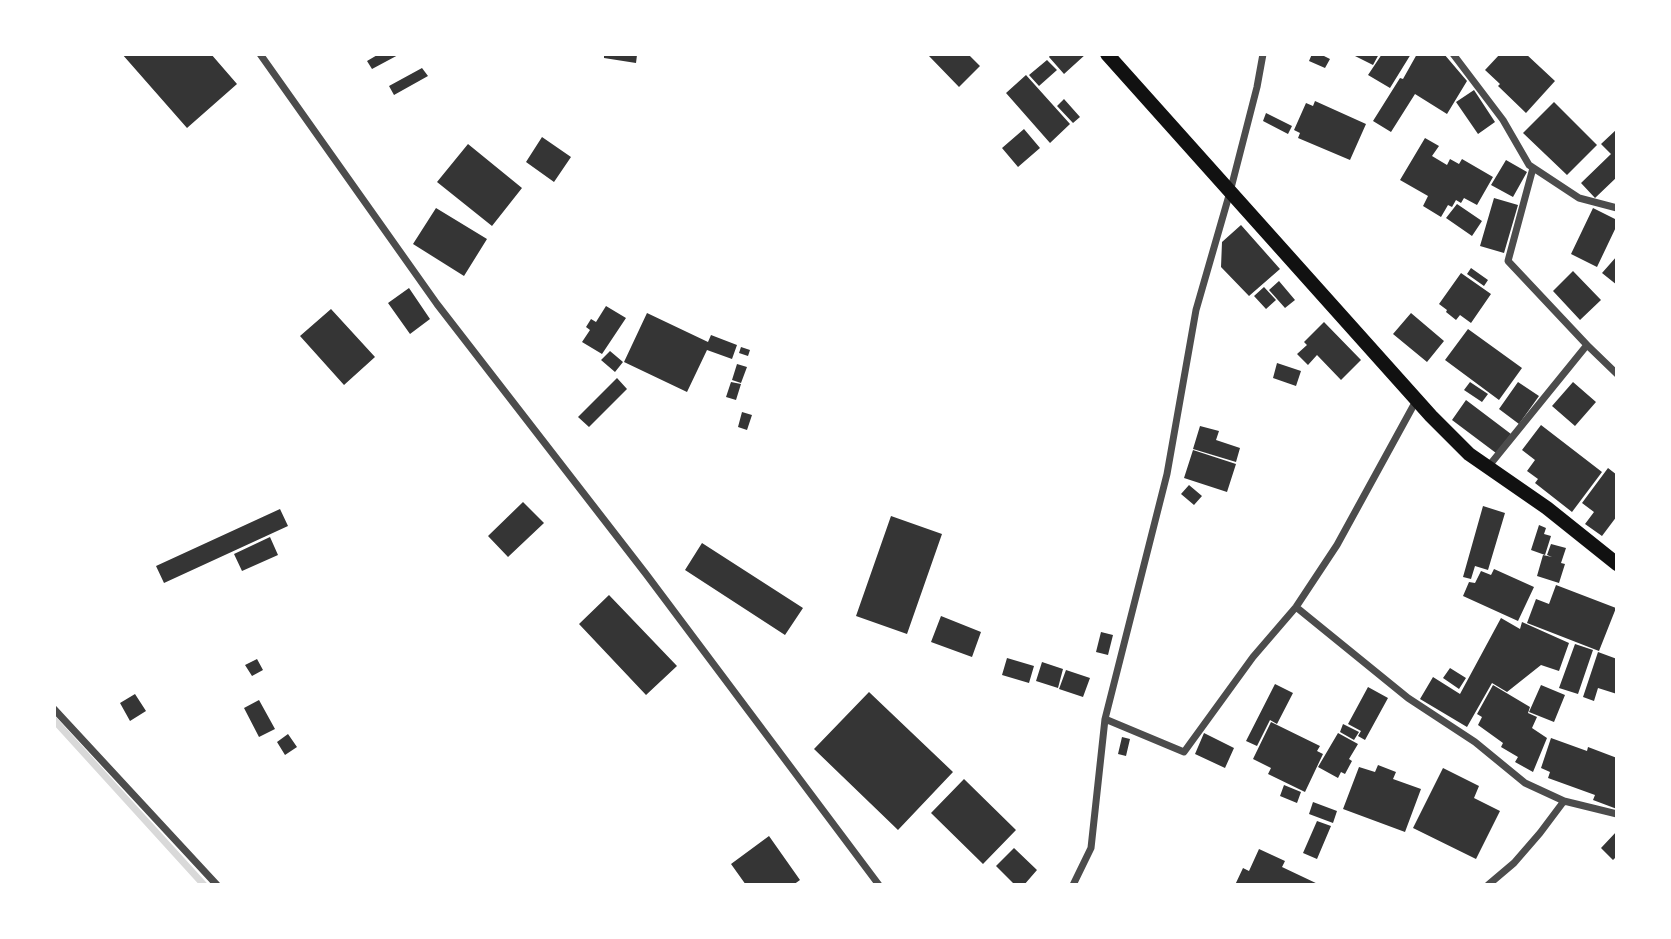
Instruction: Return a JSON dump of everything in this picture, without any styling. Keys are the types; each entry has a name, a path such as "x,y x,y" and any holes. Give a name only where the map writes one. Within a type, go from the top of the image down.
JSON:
{"main road":[{"path":"1107,54 1431,416 1469,454 1547,508 1617,564"}],"street":[{"path":"260,54 437,304 646,574 879,885"},
{"path":"1073,885 1091,848 1105,719 1167,474 1196,310 1230,192 1263,54"},
{"path":"1453,54 1503,120 1529,164 1579,198 1617,208"},
{"path":"1534,168 1508,261 1617,374"},
{"path":"1488,467 1587,345"},
{"path":"1105,719 1184,752 1253,657 1296,607 1337,545 1417,399"},
{"path":"1296,607 1408,698 1475,742 1525,783 1564,801 1617,814"},
{"path":"54,709 217,885"},
{"path":"1488,885 1514,863 1564,801"}],"building":[{"path":"122,54 211,54 237,84 187,128"},
{"path":"379,54 400,54 372,69 367,61"},
{"path":"604,54 637,55 636,63 604,58"},
{"path":"929,54 968,54 980,66 959,87"},
{"path":"1051,54 1086,54 1064,74 1049,57"},
{"path":"1312,54 1320,54 1330,59 1325,68 1309,61"},
{"path":"1351,54 1379,54 1373,65"},
{"path":"1382,54 1411,54 1390,88 1368,75"},
{"path":"1417,54 1444,54 1467,81 1447,114 1415,94 1391,132 1373,121"},
{"path":"1500,54 1526,54 1555,81 1526,113 1485,70"},
{"path":"1047,60 1057,70 1039,86 1029,75"},
{"path":"422,68 428,76 394,95 389,86"},
{"path":"1026,75 1070,124 1050,143 1006,93"},
{"path":"1474,90 1495,122 1478,134 1456,102"},
{"path":"1064,99 1080,117 1073,123 1057,106"},
{"path":"1315,101 1366,124 1350,160 1298,138 1300,133 1294,130 1306,103 1313,106"},
{"path":"1554,102 1597,145 1567,175 1523,133"},
{"path":"1266,113 1292,126 1288,134 1263,121"},
{"path":"1024,129 1040,148 1018,167 1002,148"},
{"path":"1617,129 1617,177 1595,198 1581,183 1611,154 1601,144"},
{"path":"542,137 571,157 554,182 526,162"},
{"path":"1425,138 1439,146 1432,156 1447,165 1450,159 1459,164 1462,159 1493,177 1477,205 1464,198 1461,203 1456,200 1452,207 1448,205 1441,217 1423,206 1428,196 1400,180"},
{"path":"468,144 522,188 492,226 437,182"},
{"path":"1506,160 1527,172 1513,197 1491,185"},
{"path":"1494,198 1518,205 1504,253 1480,246"},
{"path":"1457,204 1482,221 1472,236 1446,218"},
{"path":"436,208 487,239 464,276 413,244"},
{"path":"1593,208 1617,220 1597,267 1571,254"},
{"path":"1241,225 1280,269 1249,296 1221,267 1222,242"},
{"path":"1617,256 1617,285 1602,273"},
{"path":"1471,268 1488,280 1484,286 1467,274"},
{"path":"1573,271 1601,300 1580,320 1553,291"},
{"path":"1461,273 1491,294 1471,323 1460,315 1456,320 1439,304"},
{"path":"1279,281 1295,300 1285,308 1269,290"},
{"path":"1264,287 1276,300 1266,309 1254,296"},
{"path":"409,288 430,319 410,334 388,303"},
{"path":"606,306 626,318 602,354 582,342 590,330 586,327 591,319 596,322"},
{"path":"331,309 375,357 344,385 300,336"},
{"path":"647,313 708,342 711,335 737,345 732,359 707,350 687,392 624,362"},
{"path":"1411,313 1444,341 1427,362 1393,334"},
{"path":"1324,322 1361,360 1341,380 1317,355 1308,365 1297,354 1307,345 1304,342"},
{"path":"1468,329 1522,368 1499,400 1445,360"},
{"path":"741,347 750,350 748,356 739,353"},
{"path":"610,351 623,362 615,372 601,360"},
{"path":"1277,363 1301,371 1296,386 1273,378"},
{"path":"737,364 747,367 741,383 732,380"},
{"path":"617,378 627,389 589,427 578,417"},
{"path":"731,382 741,384 736,400 726,397"},
{"path":"1470,382 1488,394 1482,402 1464,390"},
{"path":"1518,382 1539,396 1519,424 1499,409"},
{"path":"1573,382 1596,402 1575,426 1552,406"},
{"path":"1466,400 1511,434 1496,453 1452,420"},
{"path":"742,412 752,415 747,430 738,427"},
{"path":"1541,425 1602,472 1572,512 1535,483 1538,479 1527,471 1535,460 1522,450"},
{"path":"1200,426 1219,431 1216,440 1240,448 1236,462 1193,449"},
{"path":"1193,450 1236,464 1227,492 1184,478"},
{"path":"1608,468 1617,475 1617,516 1602,536 1585,524 1594,512 1582,503"},
{"path":"1189,485 1202,496 1194,505 1181,494"},
{"path":"523,502 544,523 508,557 488,536"},
{"path":"1483,506 1505,513 1488,570 1475,566 1471,579 1463,577"},
{"path":"280,509 288,526 164,583 156,566"},
{"path":"891,516 942,534 907,634 856,616"},
{"path":"1539,525 1546,528 1544,534 1551,536 1545,555 1531,550"},
{"path":"270,537 278,555 242,571 234,554"},
{"path":"702,543 803,608 785,635 685,570"},
{"path":"1551,544 1566,548 1561,563 1565,564 1559,583 1537,576 1543,555 1552,557 1547,555"},
{"path":"1494,569 1534,587 1518,621 1463,596 1469,582 1475,583 1481,571 1491,575"},
{"path":"1556,585 1616,608 1599,651 1527,623 1536,599 1549,604"},
{"path":"609,595 677,666 646,695 579,624"},
{"path":"941,616 981,632 972,657 931,642"},
{"path":"1501,618 1520,629 1522,622 1569,643 1559,671 1541,665 1507,692 1492,683 1467,727 1420,699 1433,677 1460,694"},
{"path":"1101,632 1113,635 1108,655 1096,652"},
{"path":"1575,644 1593,650 1578,694 1559,688"},
{"path":"1598,652 1617,659 1617,694 1598,688 1594,701 1583,697"},
{"path":"1007,658 1034,666 1029,683 1002,675"},
{"path":"257,659 263,670 252,676 245,665"},
{"path":"1042,662 1063,669 1058,688 1036,681"},
{"path":"1450,668 1466,678 1459,689 1443,678"},
{"path":"1066,670 1090,678 1083,697 1059,689"},
{"path":"1275,684 1293,693 1277,724 1270,720 1257,746 1246,741"},
{"path":"1493,685 1530,707 1528,713 1537,717 1532,728 1547,738 1533,772 1515,762 1518,757 1501,747 1503,743 1478,725 1482,717 1477,714"},
{"path":"1541,685 1565,695 1554,722 1529,712"},
{"path":"1368,687 1388,698 1365,740 1358,736 1361,731 1348,724"},
{"path":"869,692 953,772 898,830 814,749"},
{"path":"135,694 146,711 130,721 120,703"},
{"path":"259,700 275,729 259,737 244,708"},
{"path":"1271,722 1320,746 1317,751 1323,754 1305,792 1268,774 1271,768 1253,759"},
{"path":"1343,724 1359,732 1354,740 1340,732"},
{"path":"1204,733 1234,748 1225,768 1195,754"},
{"path":"1338,733 1358,744 1349,759 1352,761 1345,774 1341,772 1338,778 1318,767"},
{"path":"288,734 297,747 285,755 277,742"},
{"path":"1122,737 1130,739 1126,756 1118,754"},
{"path":"1551,738 1587,751 1588,747 1617,758 1617,809 1593,800 1595,795 1548,778 1550,772 1541,768"},
{"path":"1378,765 1396,772 1393,779 1421,789 1405,832 1343,809 1359,767 1375,772"},
{"path":"1443,768 1479,786 1474,798 1500,811 1476,859 1413,828"},
{"path":"964,779 1016,830 983,864 931,813"},
{"path":"1284,785 1301,792 1297,803 1280,796"},
{"path":"1313,802 1337,811 1333,823 1309,814"},
{"path":"1317,821 1331,826 1317,859 1303,853"},
{"path":"1617,831 1617,856 1613,860 1601,848"},
{"path":"769,836 800,880 793,885 746,885 731,864"},
{"path":"1014,848 1037,870 1024,885 1015,885 996,866"},
{"path":"1259,849 1285,861 1282,867 1320,885 1235,885 1243,868 1249,871"}],"waterway":[{"path":"54,720 204,885"}]}
